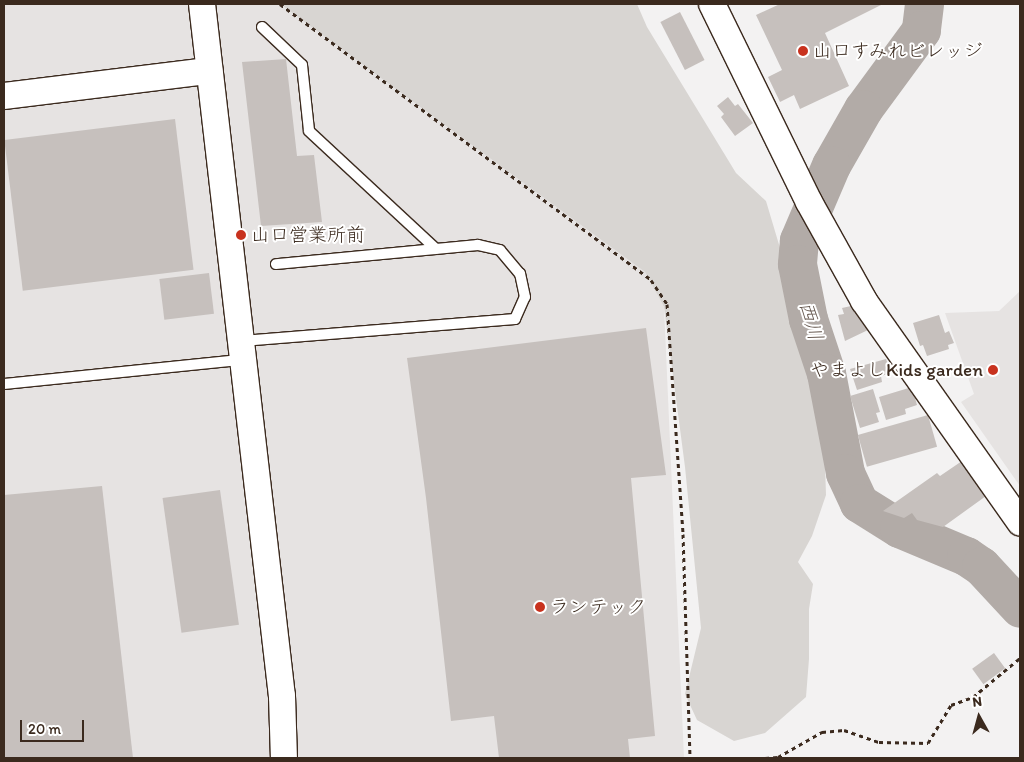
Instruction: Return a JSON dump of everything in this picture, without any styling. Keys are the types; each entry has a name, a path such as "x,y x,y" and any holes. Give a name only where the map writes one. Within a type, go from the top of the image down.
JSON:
{"street":[{"path":"202,4 282,696 284,758"},
{"path":"712,4 809,202 864,301 1020,522"},
{"path":"4,96 209,71"}],"lane":[{"path":"262,27 302,65 309,131 436,249"},
{"path":"4,384 243,350 515,319 525,297 520,274 500,250 478,245 276,264"}],"path":[{"path":"280,4 651,280 666,304 684,534 690,758"},
{"path":"765,758 778,757 822,732 844,730 879,742 928,743 951,705 974,697 1020,658"}],"shaded area":[{"path":"4,4 280,4 645,272 664,307 684,758 4,758"},
{"path":"280,4 637,4 647,27 736,173 766,201 786,268 791,313 811,377 824,433 826,495 812,536 798,562 813,584 809,609 809,659 806,697 765,733 734,741 697,720 685,694 701,628 685,467 664,307 645,272"},
{"name":"やまよしKids garden","path":"1020,291 1020,486 961,402 974,394 945,313 999,311"}],"building":[{"name":"山口すみれビレッジ","path":"780,4 883,4 825,33 849,86 800,109 794,95 780,102 768,77 782,70 756,15"},
{"path":"680,12 705,60 685,70 660,22"},
{"path":"286,59 297,156 314,155 322,222 261,226 242,62"},
{"path":"728,97 735,106 738,104 753,123 735,136 721,117 724,114 717,106"},
{"path":"175,119 194,270 23,291 4,140"},
{"path":"209,273 214,314 164,320 159,279"},
{"path":"860,304 868,330 845,341 838,315 844,314 842,308"},
{"path":"939,315 945,333 949,331 954,343 948,345 949,349 927,356 923,345 920,346 913,323"},
{"name":"ランテック","path":"646,328 666,475 631,478 655,736 628,739 630,758 499,758 494,716 451,721 426,498 407,358"},
{"path":"886,359 891,373 881,376 882,382 857,390 850,369"},
{"path":"912,387 917,405 905,409 906,414 886,420 879,397"},
{"path":"873,389 880,412 876,413 879,422 860,428 850,396"},
{"path":"928,415 937,447 867,467 858,435"},
{"path":"962,461 986,496 943,527 917,520 912,513 904,518 883,511 937,473 940,476"},
{"path":"102,486 133,758 4,758 4,495"},
{"path":"220,490 239,625 181,633 163,498"},
{"path":"994,653 1005,668 983,684 972,669"}],"waterway":[{"name":"西川","path":"924,4 921,30 863,109 831,165 799,240 797,264 808,319 826,373 845,473 859,503 899,528 966,556 981,566 1020,608"}],"place":[{"name":"山口すみれビレッジ","path":"803,51"},
{"name":"山口営業所前","path":"241,235"},
{"name":"やまよしKids garden","path":"993,370"},
{"name":"ランテック","path":"540,607"}]}
